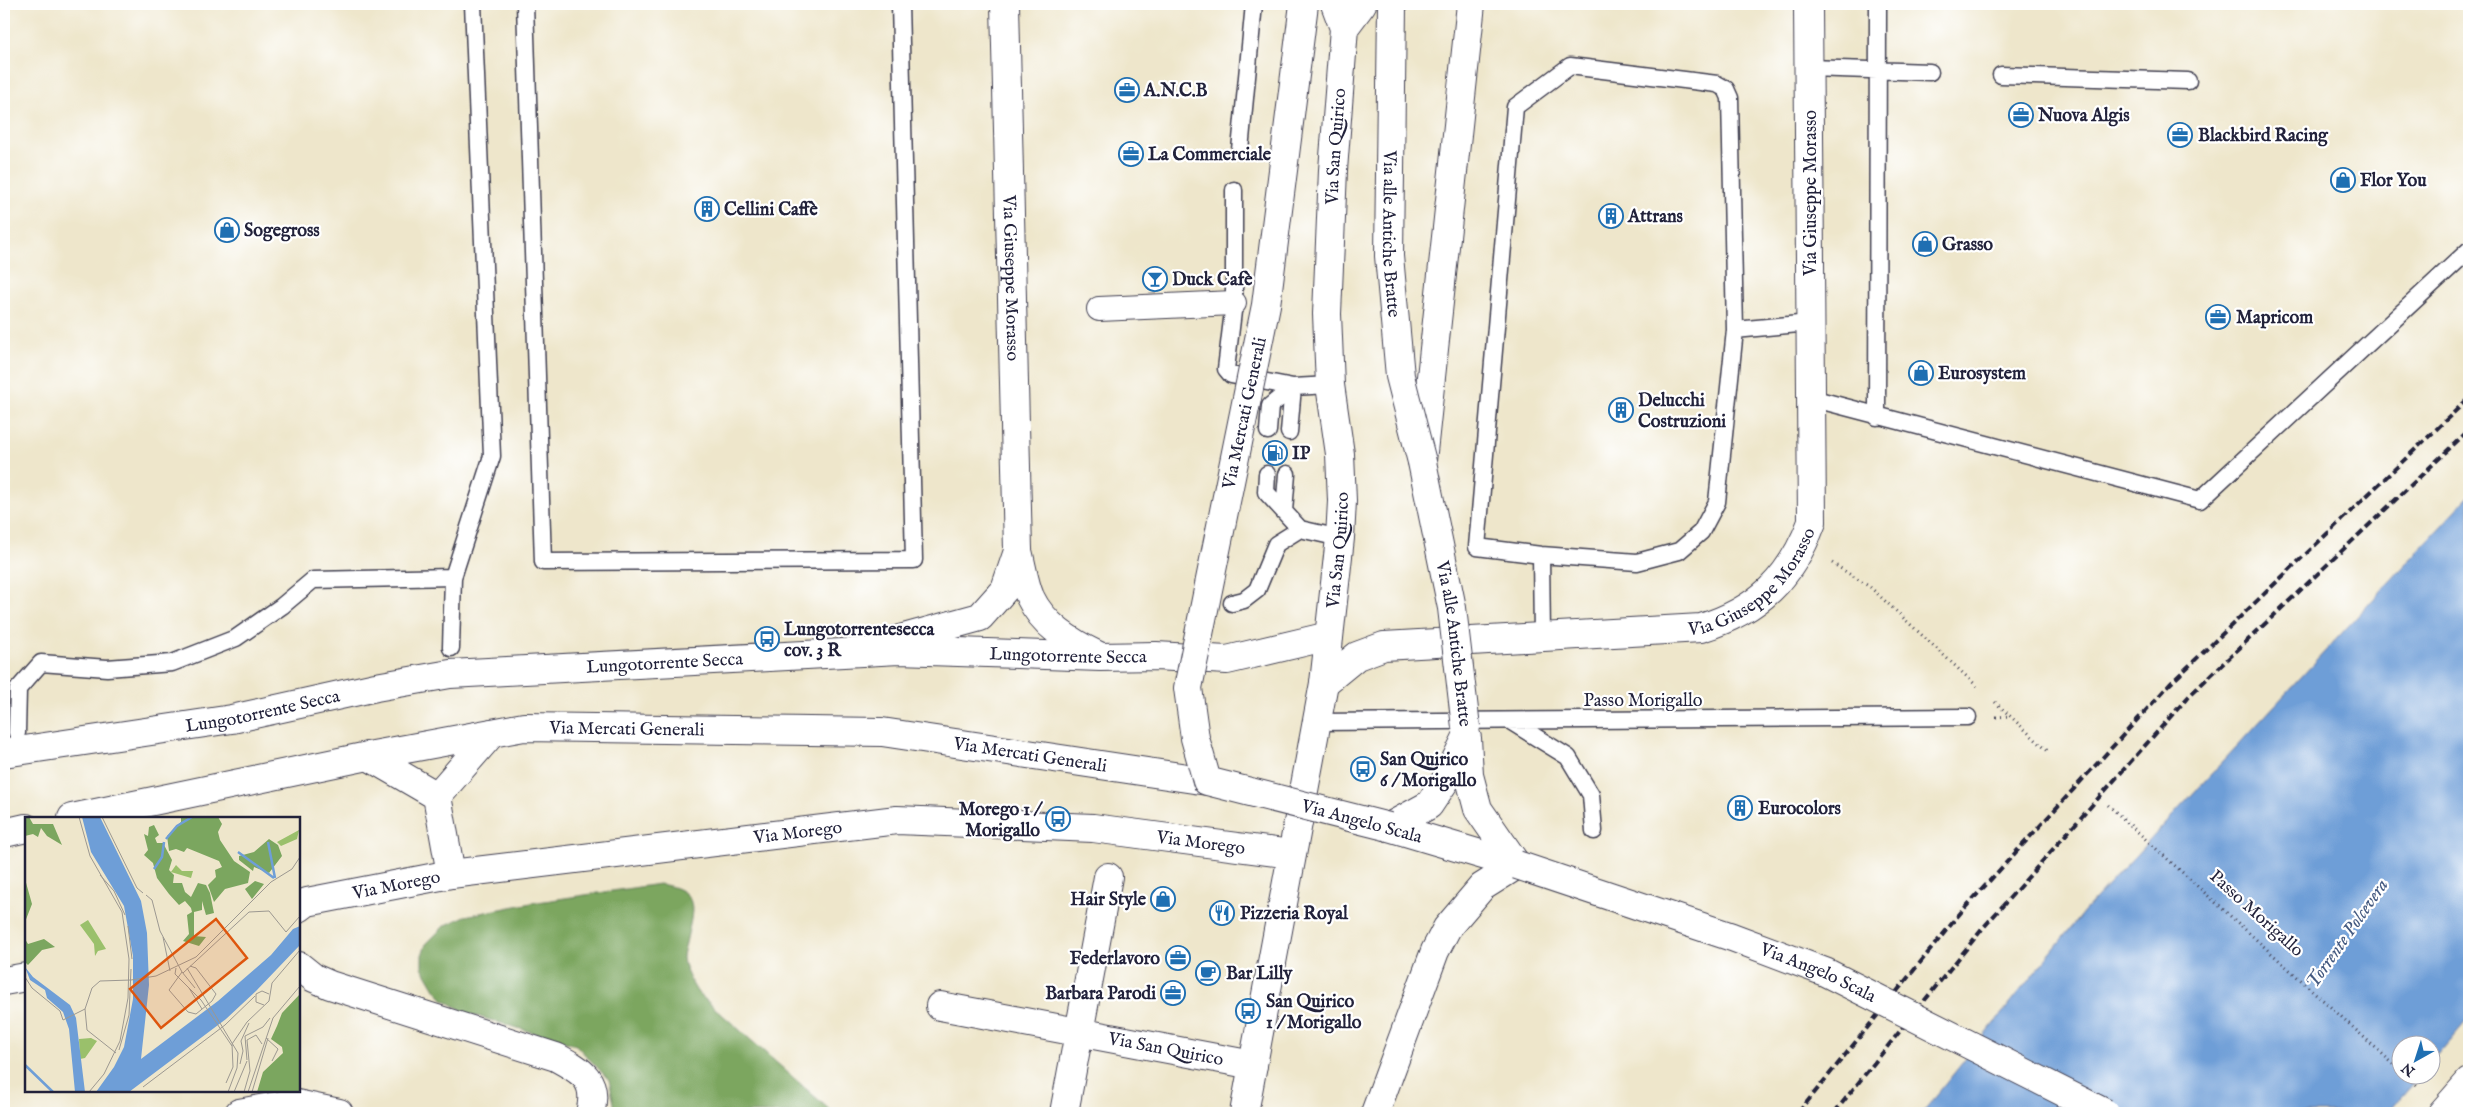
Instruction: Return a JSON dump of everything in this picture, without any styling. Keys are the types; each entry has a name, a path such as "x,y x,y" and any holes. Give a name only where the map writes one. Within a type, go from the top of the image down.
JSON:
{"main road":[{"name":"Via Giuseppe Morasso","path":"1005,4 1018,551 1031,597 1050,626 1073,644 1100,657"},
{"name":"Via Mercati Generali","path":"77,817 368,756 524,727 882,732 1207,781 1195,738 1188,688 1266,305 1304,4"},
{"name":"Via San Quirico","path":"1244,1113 1318,722 1340,538 1342,501 1340,454 1330,385 1327,305 1338,102 1340,16 1362,4"},
{"name":"Via alle Antiche Bratte","path":"1392,4 1389,256 1400,376 1422,462 1452,608 1464,699 1469,775 1478,808 1517,866"},
{"name":"Via alle Antiche Bratte","path":"1422,462 1471,4"},
{"name":"Via Giuseppe Morasso","path":"1324,683 1357,656 1384,646 1701,628 1721,622 1740,613 1765,595 1788,571 1803,545 1812,522 1808,4"},
{"name":"Via Giuseppe Morasso","path":"848,652 980,617 1005,589 1018,551"},
{"name":"Lungotorrente Secca","path":"11,743 232,719 376,687 450,674 899,650 1100,657 1156,656 1226,660 1329,636"},
{"path":"437,796 492,733"},
{"name":"Via alle Antiche Bratte","path":"1389,827 1429,805 1447,778 1466,738"},
{"path":"368,756 437,796 451,874"},
{"name":"Via Angelo Scala","path":"1207,781 1389,827 1517,866 1732,937 1826,972 2105,1113"},
{"name":"Via Morego","path":"301,905 451,874 897,820 1093,828 1292,854"},
{"path":"4,833 25,828"},
{"path":"1375,1113 1435,951 1447,928 1482,887 1517,866"},
{"path":"1064,1113 1108,876"},
{"path":"300,967 314,978 330,985 556,1057 576,1068 593,1086 594,1101 590,1113"},
{"path":"4,981 25,977"},
{"name":"Via San Quirico","path":"940,1006 1253,1065"},
{"path":"2442,1113 2469,1082"},
{"path":"243,1113 292,1103 339,1113"}],"street":[{"path":"1099,309 1234,303"}],"lane":[{"path":"451,648 453,577 492,456 473,4"},
{"path":"525,4 543,562 914,560 900,4"},
{"path":"1240,150 1254,4"},
{"path":"1877,417 1878,4"},
{"path":"1570,66 1717,84 1726,89 1730,98 1734,330 1717,502 1701,532 1679,551 1637,562 1541,555 1477,547 1516,107 1570,66"},
{"path":"1809,68 1930,72"},
{"path":"2001,75 2188,81"},
{"path":"1234,190 1234,303 1226,369 1231,375 1293,387 1330,385"},
{"path":"1811,398 1877,417 2200,500 2469,250"},
{"path":"1734,330 1810,323"},
{"path":"1268,431 1270,406 1293,387"},
{"path":"1289,432 1293,387"},
{"path":"1267,474 1266,492 1300,529 1340,538"},
{"path":"1284,511 1287,474"},
{"path":"1232,603 1244,600 1257,590 1276,544 1300,529"},
{"path":"1541,555 1542,637"},
{"path":"11,743 18,689 41,663 107,668 172,663 236,638 282,606 313,580 453,577"},
{"name":"Passo Morigallo","path":"1318,722 1968,717"},
{"path":"1510,721 1568,757 1591,795 1594,831"}],"path":[{"path":"1803,545 1870,587 1982,690"},
{"path":"1989,697 2050,753"},
{"name":"Passo Morigallo","path":"2108,805 2390,1061"}],"green space":[{"path":"659,884 682,891 691,903 691,921 683,958 687,972 698,993 830,1110 838,1113 616,1113 609,1080 576,1045 466,1013 443,999 422,967 422,955 426,944 444,926 465,916 531,903"}],"water":[{"name":"Torrente Polcevera","path":"2469,496 2469,1018 2440,1052 2440,1034 2390,1034 2390,1084 2412,1084 2387,1113 1922,1113 2085,910"}],"railway":[{"path":"1798,1113 1962,911 2170,684 2469,398"},
{"path":"1834,1113 1983,928 2189,696 2469,430"}],"place":[{"name":"A.N.C.B","path":"1127,90"},
{"name":"Nuova Algis","path":"2021,115"},
{"name":"Blackbird Racing","path":"2180,135"},
{"name":"La Commerciale","path":"1131,154"},
{"name":"Flor You","path":"2343,180"},
{"name":"Cellini Caffè","path":"707,209"},
{"name":"Attrans","path":"1611,216"},
{"name":"Sogegross","path":"227,230"},
{"name":"Grasso","path":"1925,244"},
{"name":"Duck Cafè","path":"1155,279"},
{"name":"Mapricom","path":"2218,317"},
{"name":"Eurosystem","path":"1921,373"},
{"name":"Delucchi Costruzioni","path":"1621,410"},
{"name":"IP","path":"1275,453"},
{"name":"Lungotorrentesecca cov. 3 R","path":"767,639"},
{"name":"San Quirico 6 / Morigallo","path":"1363,769"},
{"name":"Eurocolors","path":"1740,808"},
{"name":"Morego 1 / Morigallo","path":"1058,819"},
{"name":"Hair Style","path":"1163,899"},
{"name":"Pizzeria Royal","path":"1222,913"},
{"name":"Federlavoro","path":"1178,958"},
{"name":"Bar Lilly","path":"1208,973"},
{"name":"Barbara Parodi","path":"1173,993"},
{"name":"San Quirico 1 / Morigallo","path":"1248,1011"}]}
